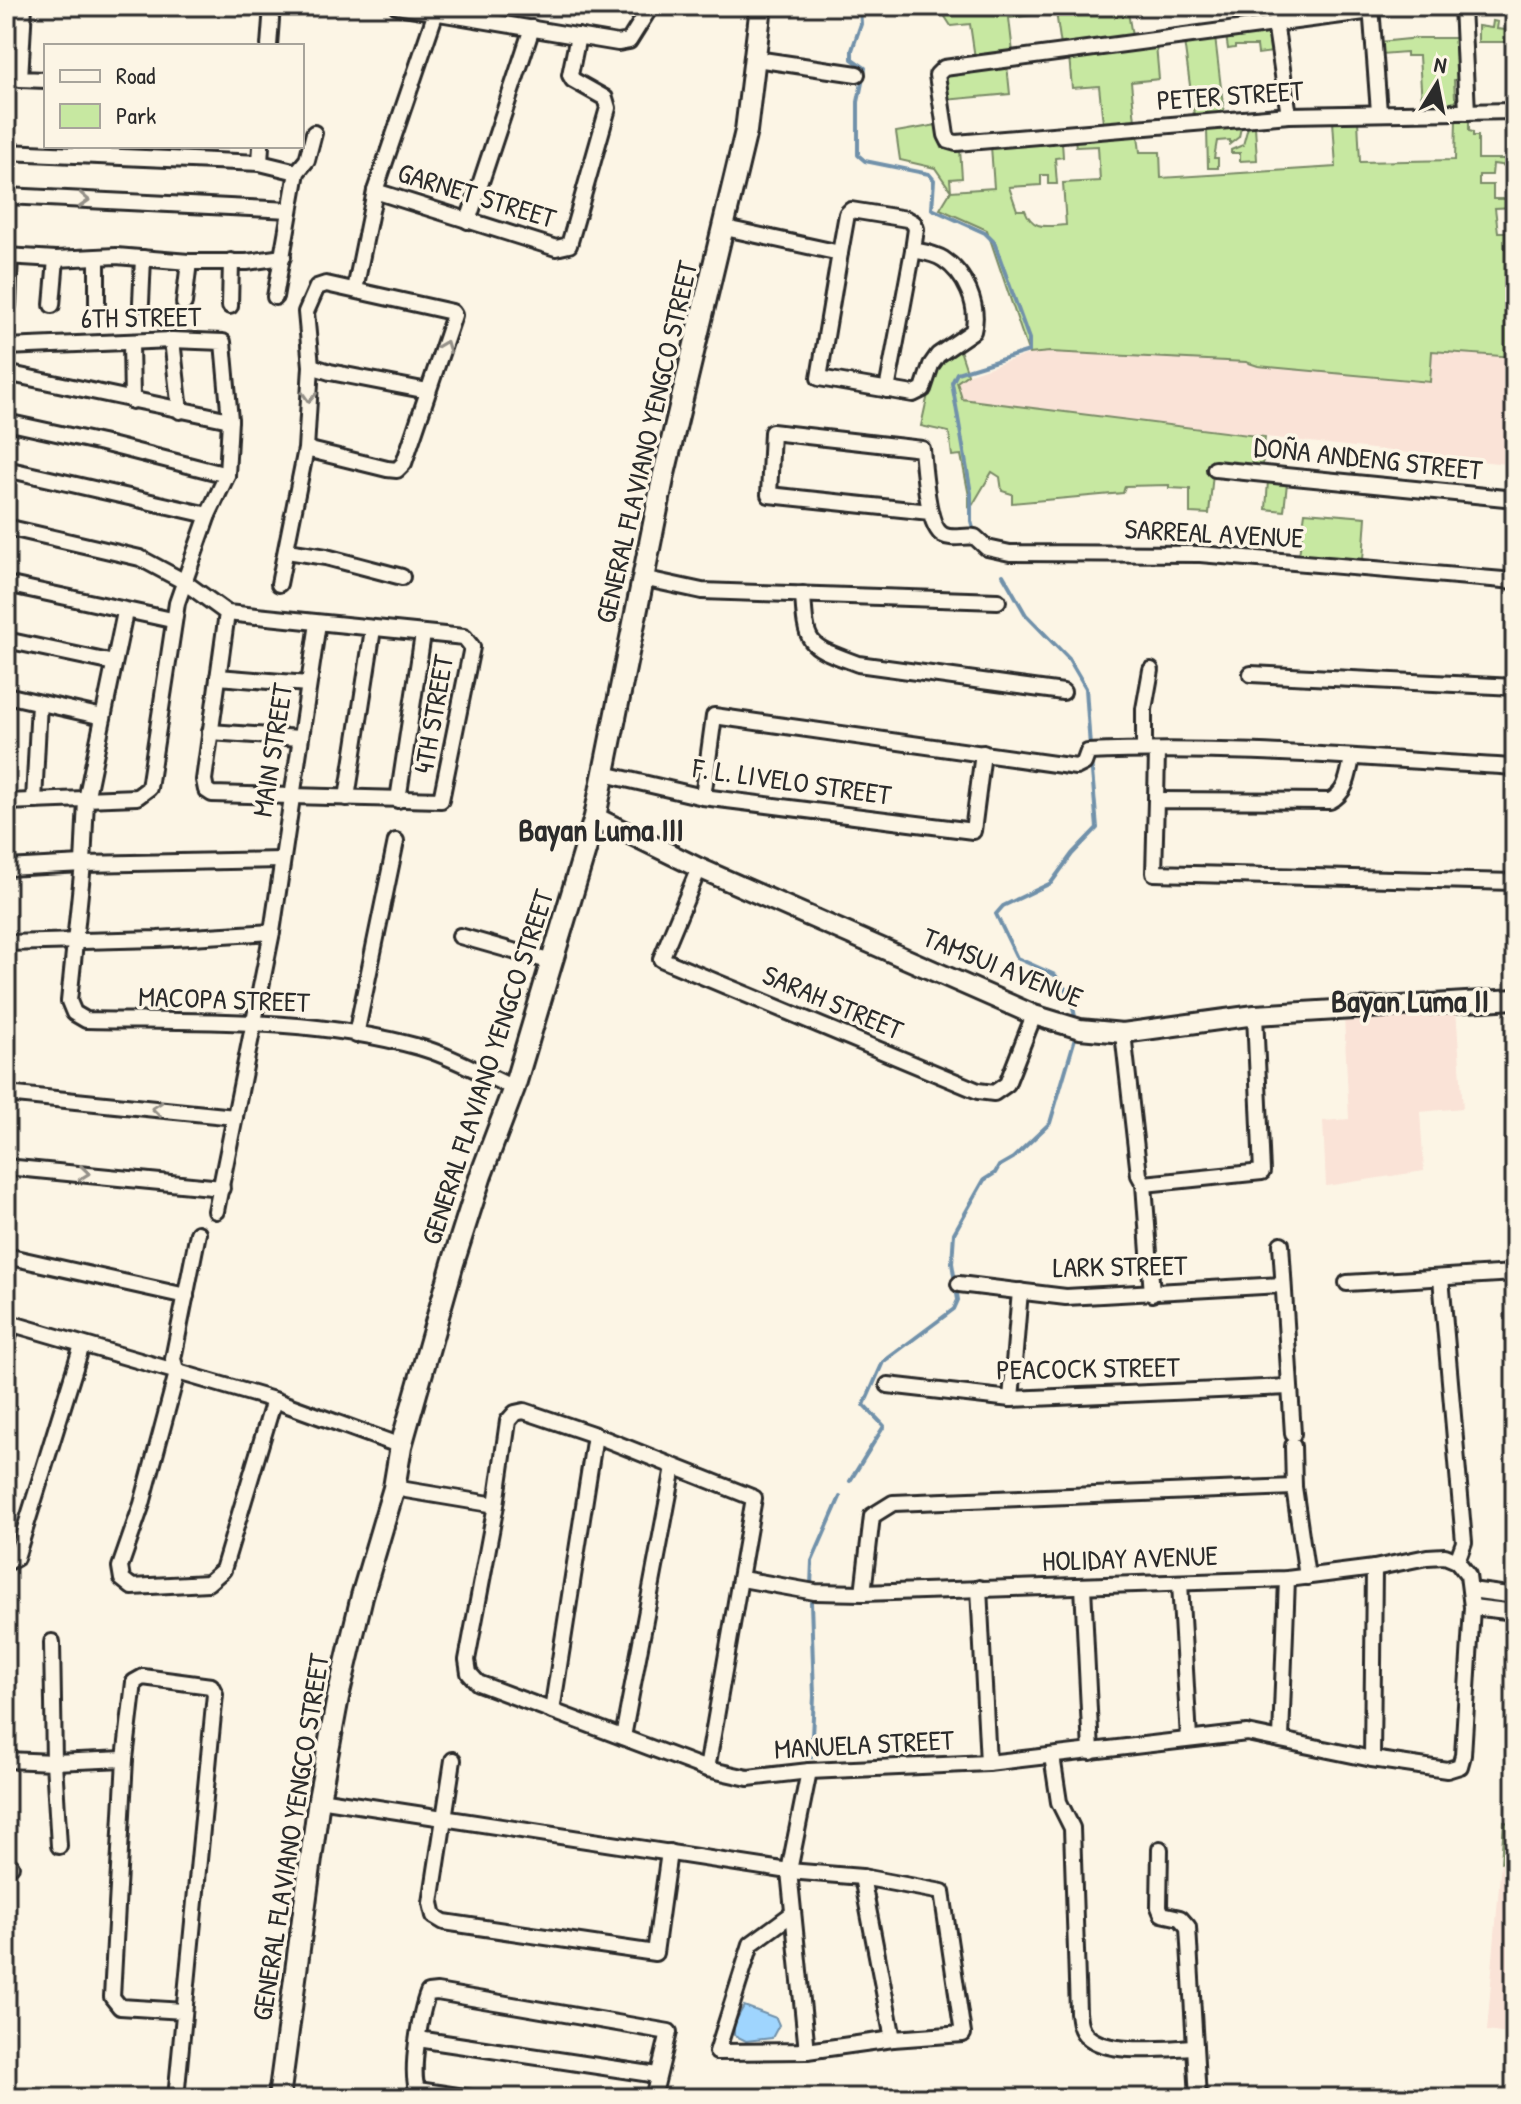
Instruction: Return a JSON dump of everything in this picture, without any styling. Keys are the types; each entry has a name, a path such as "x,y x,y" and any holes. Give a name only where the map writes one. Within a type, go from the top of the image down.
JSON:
{"main road":[{"name":"GENERAL FLAVIANO YENGCO STREET","path":"279,2098 319,1799 338,1697 394,1488 401,1446 481,1175 514,1088 595,817 642,578 690,360 725,228 746,131 761,6"}],"street":[{"path":"24,6 13,80 44,80"},
{"path":"269,44 272,6"},
{"path":"397,6 618,43 629,41 651,6"},
{"path":"1462,6 1467,112"},
{"path":"1289,115 1275,22 1371,8 1379,112"},
{"path":"355,290 375,191 436,12"},
{"name":"PETER STREET","path":"1275,22 944,68 939,71 937,79 946,135 949,141 1289,115 1515,111"},
{"path":"468,221 532,28"},
{"name":"GARNET STREET","path":"375,191 556,248 569,245 608,108 605,98 573,80 570,75 578,36"},
{"path":"756,59 857,74"},
{"path":"275,297 297,172 307,160 314,133"},
{"path":"260,163 261,148"},
{"path":"6,152 260,163 297,172"},
{"path":"6,196 290,210"},
{"path":"887,390 916,229 914,223 907,219 851,210 847,214 819,378 887,390 913,394 919,392 938,355 973,331 975,326 970,296 959,273 943,259 913,250"},
{"path":"725,228 840,253"},
{"path":"8,305 8,256 143,258 189,262 283,257"},
{"path":"97,258 97,303"},
{"path":"141,303 143,258"},
{"path":"52,305 56,259"},
{"path":"230,306 231,261"},
{"path":"184,303 189,262"},
{"path":"279,584 306,449 311,366 306,312 317,287 326,284 452,312 454,315 404,463 397,470 306,449"},
{"path":"172,340 180,411"},
{"name":"6TH STREET","path":"6,348 172,340 223,342 230,420 227,475 208,515 172,620 149,788 137,797 6,802"},
{"path":"131,342 132,401"},
{"path":"311,366 428,391"},
{"path":"6,373 230,420"},
{"path":"6,422 227,475"},
{"path":"772,432 922,449 930,512 769,495 772,432"},
{"path":"6,469 208,515"},
{"name":"DOÑA ANDENG STREET","path":"1215,469 1515,499"},
{"name":"SARREAL AVENUE","path":"930,512 941,535 975,537 987,548 1010,553 1219,555 1515,581"},
{"path":"6,527 140,558 183,581 227,613 318,623"},
{"path":"287,551 326,557 402,577"},
{"path":"642,578 702,591 998,601"},
{"path":"6,584 172,620"},
{"path":"803,594 805,631 811,642 858,664 1063,692"},
{"name":"MACOPA STREET","path":"125,612 86,800 83,864 69,1001 78,1017 86,1020 252,1022 302,1026 421,1048 514,1088"},
{"path":"227,613 210,732 300,738"},
{"name":"4TH STREET","path":"210,732 204,780 206,790 212,794 436,802 444,795 472,647 464,637 318,623"},
{"name":"MAIN STREET","path":"216,1211 272,932 318,623"},
{"path":"347,798 373,629"},
{"path":"398,800 423,634"},
{"path":"6,640 114,663"},
{"path":"1151,670 1144,709 1156,800 1154,873 1515,882"},
{"path":"1251,674 1515,687"},
{"path":"218,677 308,684"},
{"path":"6,695 103,717"},
{"path":"34,801 39,703"},
{"path":"703,797 714,716 1076,767 1084,763 1088,752 1150,750 1292,752 1515,767"},
{"name":"F. L. LIVELO STREET","path":"604,774 703,797 973,831 983,753"},
{"path":"1156,800 1330,801 1339,796 1345,787 1352,758"},
{"name":"TAMSUI AVENUE","path":"595,817 699,868 1034,1015 1080,1029 1123,1033 1255,1015 1515,999"},
{"path":"356,1035 396,841"},
{"path":"6,868 282,860"},
{"name":"SARAH STREET","path":"699,868 661,959 978,1091 994,1093 1007,1084 1034,1015"},
{"path":"6,943 272,932"},
{"path":"460,936 552,962"},
{"path":"1144,1184 1262,1172 1255,1015"},
{"path":"1123,1033 1139,1175 1144,1184 1152,1294"},
{"path":"6,1094 235,1117"},
{"path":"6,1167 222,1188"},
{"path":"198,1233 173,1359 177,1373 142,1504 120,1567 122,1579 132,1587 208,1583 223,1570 274,1400"},
{"path":"1281,1244 1294,1487 1307,1577"},
{"path":"6,1256 186,1296"},
{"path":"1347,1283 1515,1273"},
{"path":"1441,1278 1464,1542 1457,1561 1468,1575 1472,1607 1515,1612"},
{"name":"LARK STREET","path":"959,1284 1066,1297 1282,1285"},
{"path":"1011,1399 1020,1291"},
{"path":"6,1345 9,1323 274,1400 401,1446"},
{"path":"11,1560 82,1345"},
{"name":"PEACOCK STREET","path":"888,1385 1011,1399 1289,1387"},
{"path":"394,1488 496,1505 508,1421 515,1413 524,1411 595,1435 754,1498 707,1769"},
{"path":"552,1711 595,1435"},
{"path":"623,1737 674,1467"},
{"path":"863,1593 872,1516 893,1503 1294,1487"},
{"name":"MANUELA STREET","path":"496,1505 467,1660 469,1673 478,1683 707,1769 748,1778 809,1771 988,1763 1247,1733 1372,1759 1447,1770 1460,1766 1463,1755 1472,1607"},
{"name":"HOLIDAY AVENUE","path":"742,1579 815,1592 863,1593 1287,1579 1374,1568 1427,1557 1445,1556 1457,1561"},
{"path":"1372,1759 1374,1568"},
{"path":"1281,1738 1287,1579"},
{"path":"1180,1583 1189,1739"},
{"path":"1083,1586 1091,1752"},
{"path":"979,1588 988,1763"},
{"path":"1471,1590 1515,1596"},
{"path":"52,1642 59,1846"},
{"path":"176,2098 214,1689 211,1686 138,1678 134,1682 125,1759 112,1997 120,2007 184,2011"},
{"path":"1052,1756 1059,1802 1072,1828 1078,2012 1083,2032 1091,2040 1107,2046 1141,2049 1195,2047"},
{"path":"6,1760 54,1762 125,1759"},
{"path":"453,1760 431,1903 434,1916 444,1922 655,1953 669,1852"},
{"path":"807,2051 789,1871 809,1771"},
{"path":"319,1799 789,1871 862,1877 942,1892 963,2034 893,2039 807,2051 717,2052 751,1944 792,1914"},
{"path":"1160,1849 1159,1907 1162,1914 1180,1918 1188,1927 1198,2098"},
{"path":"862,1877 893,2039"},
{"path":"471,2098 418,2090 413,2083 428,1993 437,1992 669,2032 653,2098"},
{"path":"418,2039 657,2075"}],"shaded area":[{"path":"1432,351 1515,357 1515,465 961,399 957,382 964,376 1029,354 1050,352 1246,362 1258,366 1429,382"},
{"path":"1456,1009 1463,1108 1420,1112 1424,1171 1326,1186 1323,1121 1349,1119 1344,1017"},
{"path":"1501,1862 1515,1868 1515,2035 1487,2031"}],"green space":[{"path":"934,6 1127,6 1132,36 1061,46 1056,12 1009,18 1013,53 975,58 970,24 951,26"},
{"path":"1493,21 1498,22 1497,29 1515,31 1515,42 1478,42 1478,26 1492,28"},
{"path":"1266,30 1273,52 1258,54 1257,46 1228,49 1226,35"},
{"path":"1215,37 1224,113 1194,115 1184,41"},
{"path":"1458,38 1460,79 1454,80 1455,97 1459,97 1455,102 1422,104 1419,56 1406,56 1406,52 1381,54 1380,42"},
{"path":"1156,45 1159,79 1131,82 1135,121 1103,123 1099,86 1072,88 1069,56"},
{"path":"1007,65 1010,94 945,100 943,74"},
{"path":"1456,119 1469,119 1469,131 1473,132 1473,136 1478,136 1478,159 1515,159 1515,167 1493,164 1492,175 1479,175 1479,185 1493,185 1493,199 1515,199 1515,207 1495,208 1498,232 1506,232 1508,261 1515,261 1515,357 1432,351 1430,382 1258,366 1246,362 1050,352 1029,354 987,230 940,209 951,191 994,188 991,146 1062,141 1063,157 1055,158 1057,184 1048,184 1048,175 1041,175 1041,185 1009,187 1017,210 1025,210 1036,224 1066,225 1063,183 1100,181 1098,146 1076,147 1075,140 1138,135 1140,152 1160,152 1161,178 1336,167 1333,121 1358,120 1360,162 1455,160"},
{"path":"937,125 942,148 960,149 962,178 950,179 951,191 935,168 900,160 896,132"},
{"path":"1255,126 1257,160 1240,161 1240,153 1231,153 1231,150 1243,145 1248,127"},
{"path":"1241,127 1239,137 1230,144 1230,140 1217,141 1214,158 1218,158 1218,168 1208,168 1207,130"},
{"path":"958,344 968,374 957,382 962,399 1265,437 1262,468 1214,463 1209,514 1190,513 1190,489 1169,488 1169,485 1125,486 1123,493 1012,503 1012,494 1002,491 1000,477 992,472 969,507 961,455 952,456 949,432 921,426 934,367"},
{"path":"1268,481 1287,483 1284,511 1266,509"},
{"path":"1305,512 1366,517 1363,560 1299,555"},
{"path":"1504,1822 1515,1824 1515,1868 1501,1862"}],"water":[{"path":"744,2006 776,2018 779,2025 772,2038 746,2041 734,2035 734,2024"}],"waterway":[{"path":"860,6 861,24 852,50 852,59 865,68 858,102 858,155 865,161 929,174 934,180 932,209 985,233 994,242 1029,339 1029,351 957,373 952,383 971,493 974,532"},
{"path":"1003,575 1026,615 1069,659 1086,688 1090,747"},
{"path":"1076,1022 1071,997 1055,975 1017,958 996,914 1003,906 1051,883 1072,854 1097,828 1091,760"},
{"path":"850,1481 884,1426 864,1405 883,1362 954,1309 958,1300 952,1263 954,1233 984,1180 1050,1123 1076,1035"},
{"path":"811,1586 812,1561 840,1497"},
{"path":"811,1602 814,1696 811,1757"}],"district":[{"name":"Bayan Luma III","path":"601,830"},
{"name":"Bayan Luma II","path":"1410,1001"}]}
